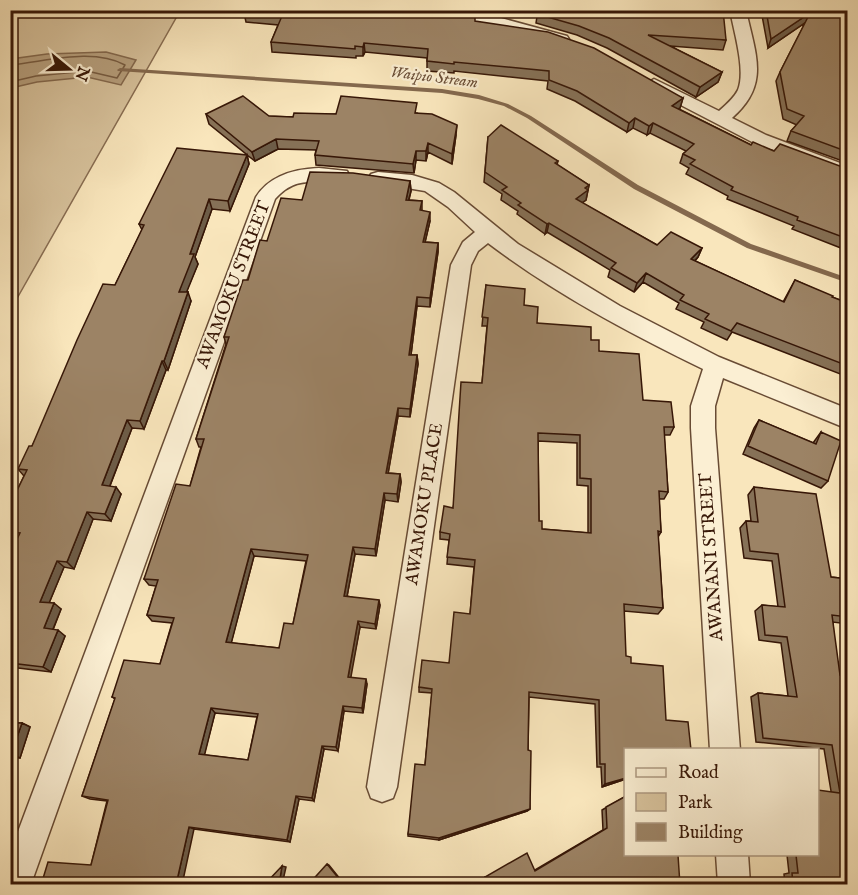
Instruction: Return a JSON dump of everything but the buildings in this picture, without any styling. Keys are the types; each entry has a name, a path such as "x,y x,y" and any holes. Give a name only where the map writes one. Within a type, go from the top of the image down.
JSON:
{"street":[{"path":"720,119 737,104 747,89 748,75 738,10"},
{"path":"424,16 501,23 527,28 580,45"},
{"path":"639,75 770,143 848,173"},
{"name":"AWAMOKU STREET","path":"15,885 266,197 273,188 285,180 316,173 415,183 431,187 447,196 488,232 582,294 715,367 781,396 848,419"},
{"name":"AWAMOKU PLACE","path":"382,787 461,265 470,247 488,232"},
{"name":"AWANANI STREET","path":"715,367 703,406 703,428 725,748"},
{"path":"732,856 734,885"}],"green space":[{"path":"11,11 180,11 11,309"}],"water":[{"path":"106,52 136,60 121,85 87,77 37,82 11,88 11,59 47,54"}],"waterway":[{"name":"Waipio Stream","path":"120,70 442,91 479,97 506,105 529,117 636,187 749,246 848,281"}]}
